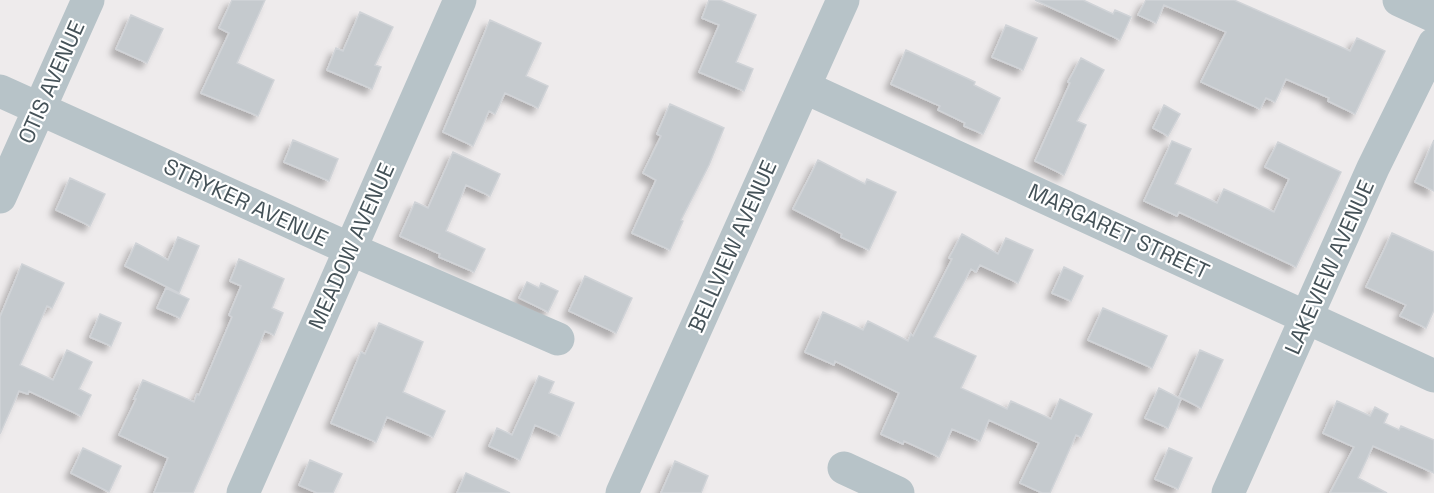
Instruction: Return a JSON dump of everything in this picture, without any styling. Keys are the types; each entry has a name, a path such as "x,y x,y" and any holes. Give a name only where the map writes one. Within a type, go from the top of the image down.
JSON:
{"street":[{"name":"OTIS AVENUE","path":"0,198 88,0"},
{"name":"MEADOW AVENUE","path":"243,493 460,0"},
{"name":"BELLVIEW AVENUE","path":"622,493 843,0"},
{"path":"1399,0 1434,16"},
{"name":"LAKEVIEW AVENUE","path":"1228,493 1373,168 1434,44"},
{"name":"MARGARET STREET","path":"804,87 1434,376"},
{"name":"STRYKER AVENUE","path":"0,91 350,249 558,339"},
{"path":"844,468 898,493"}],"building":[{"path":"232,0 265,0 237,63 274,80 258,116 201,93 229,33 219,28"},
{"path":"709,0 720,0 756,15 736,62 753,69 744,91 699,72 719,25 702,18"},
{"path":"1035,0 1083,0 1113,14 1115,10 1131,17 1120,40"},
{"path":"1146,0 1234,0 1350,51 1357,38 1385,51 1355,114 1328,101 1329,98 1286,79 1275,102 1266,98 1260,109 1201,82 1226,32 1164,5 1156,23 1138,15"},
{"path":"360,12 393,27 375,65 381,67 372,89 327,70 336,48 343,51"},
{"path":"131,15 163,29 147,63 116,49"},
{"path":"490,20 541,43 526,76 548,86 538,108 505,93 495,114 489,111 473,146 443,132"},
{"path":"1006,25 1037,38 1023,70 992,57"},
{"path":"906,50 975,82 974,85 1000,98 983,134 964,126 965,123 938,110 940,106 891,84"},
{"path":"1081,58 1104,70 1077,121 1086,125 1064,175 1035,161 1070,83 1068,82"},
{"path":"670,104 724,128 709,165 681,220 683,221 670,250 632,233 656,180 643,173 661,136 657,134"},
{"path":"1164,105 1180,114 1168,136 1153,128"},
{"path":"293,140 338,159 329,181 284,162"},
{"path":"1434,140 1434,191 1415,182"},
{"path":"1172,141 1191,149 1175,184 1217,203 1224,189 1274,212 1289,179 1265,167 1278,142 1341,172 1296,267 1179,212 1177,216 1144,201"},
{"path":"453,152 500,174 490,196 466,185 446,231 485,249 474,272 439,257 440,254 400,236 415,202 428,208"},
{"path":"818,160 865,184 867,179 896,192 869,250 841,237 842,234 793,209"},
{"path":"70,178 105,194 90,226 56,210"},
{"path":"1392,233 1434,252 1434,310 1426,328 1400,316 1406,305 1366,287"},
{"path":"962,234 998,254 1006,238 1033,250 1018,283 980,265 976,272 971,269 934,337 976,356 961,388 1007,409 1011,401 1051,419 1060,399 1092,414 1081,437 1076,435 1050,493 1042,493 1020,483 1039,443 989,420 980,441 952,429 939,457 904,441 903,444 881,434 899,393 835,361 834,365 805,352 823,312 863,330 868,321 908,341 911,334 913,336 952,259 949,258"},
{"path":"178,237 199,246 179,293 125,266 136,243 168,260"},
{"path":"239,259 284,279 272,308 283,313 274,335 265,331 193,493 154,493 168,458 119,435 143,380 194,402 197,394 199,395 232,317 229,315 241,286 230,281"},
{"path":"22,264 64,283 52,308 47,306 20,365 53,380 67,350 92,362 79,389 91,395 81,416 29,391 28,394 19,391 0,434 0,317"},
{"path":"1064,267 1083,276 1071,301 1052,293"},
{"path":"585,276 632,298 616,333 569,311"},
{"path":"527,282 539,288 541,283 558,291 548,312 519,298"},
{"path":"166,288 189,299 180,318 157,308"},
{"path":"1103,308 1167,336 1152,368 1088,340"},
{"path":"100,314 121,323 111,346 90,337"},
{"path":"379,323 423,342 403,392 445,411 433,437 387,417 376,442 331,423 361,352 365,354"},
{"path":"1200,350 1223,360 1201,408 1179,397"},
{"path":"539,376 554,382 549,393 574,403 560,436 535,425 520,460 489,446 497,428 512,435"},
{"path":"1159,388 1181,399 1168,428 1145,418"},
{"path":"1337,401 1370,416 1375,407 1388,414 1384,423 1399,430 1401,426 1434,440 1434,473 1373,446 1358,478 1387,493 1330,493 1354,447 1323,433"},
{"path":"83,448 121,466 109,492 71,473"},
{"path":"1169,448 1192,458 1178,489 1155,479"},
{"path":"310,460 342,474 333,493 317,493 299,485"},
{"path":"675,461 708,476 701,493 661,493"},
{"path":"466,473 510,493 457,493"}]}
